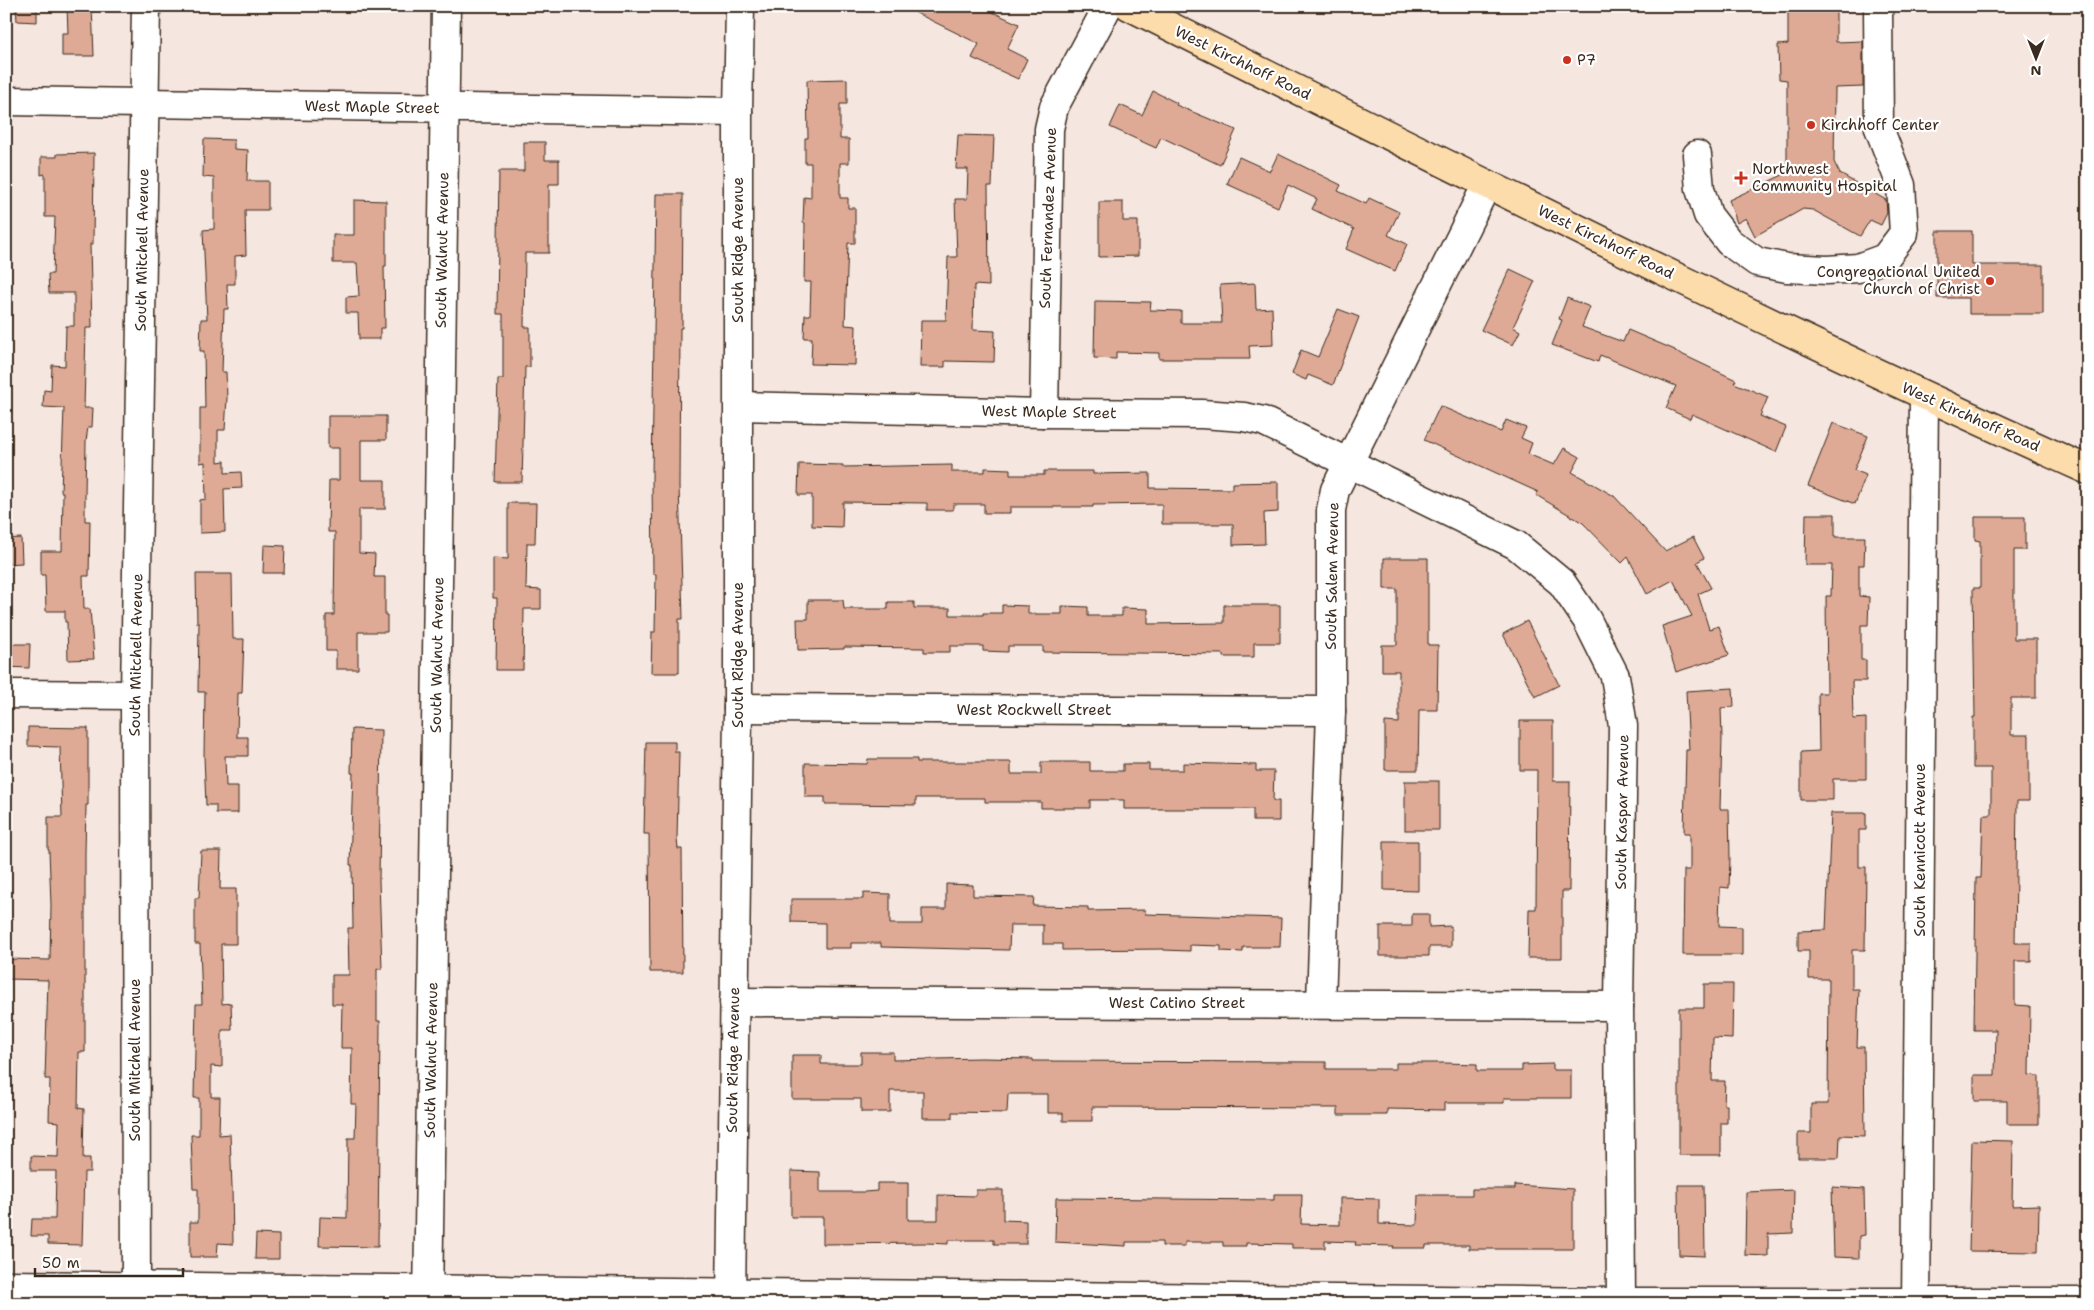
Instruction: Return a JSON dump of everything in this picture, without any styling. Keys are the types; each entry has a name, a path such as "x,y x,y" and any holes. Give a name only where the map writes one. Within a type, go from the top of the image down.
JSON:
{"main road":[{"name":"West Kirchhoff Road","path":"1129,6 1487,184 1924,397 2088,470"}],"street":[{"name":"South Mitchell Avenue","path":"136,1295 135,695 146,6"},
{"name":"South Walnut Avenue","path":"428,1296 446,6"},
{"name":"South Ridge Avenue","path":"731,1299 738,708 738,112 740,6"},
{"name":"South Fernandez Avenue","path":"1044,413 1049,129 1054,107 1108,6"},
{"path":"1697,155 1700,189 1708,215 1729,242 1757,262 1787,268 1827,270 1858,268 1885,258 1904,233 1902,185 1879,128 1878,6"},
{"name":"West Maple Street","path":"6,101 738,112"},
{"name":"South Salem Avenue","path":"1322,1003 1331,711 1331,510 1335,490 1487,184"},
{"name":"South Kennicott Avenue","path":"1916,1303 1924,397"},
{"name":"West Maple Street","path":"738,406 1044,413 1202,414 1244,417 1263,421 1350,462"},
{"name":"South Kaspar Avenue","path":"1350,462 1516,545 1562,583 1588,620 1615,676 1624,726 1619,1006 1621,1302"},
{"path":"6,694 135,695"},
{"name":"West Rockwell Street","path":"738,708 1331,711"},
{"name":"West Catino Street","path":"734,1002 1322,1003 1619,1006"},
{"path":"6,1285 136,1295 731,1299 2088,1302"}],"building":[{"path":"16,6 37,6 37,22 17,21"},
{"path":"67,6 92,6 94,56 62,56 62,33 68,33"},
{"path":"902,6 979,6 1019,24 1007,49 1027,59 1018,79 972,58 979,44"},
{"name":"Kirchhoff Center","path":"1788,6 1836,6 1836,42 1863,41 1863,87 1835,88 1834,162 1840,174 1886,200 1887,213 1881,225 1870,220 1860,236 1813,210 1803,209 1755,236 1746,218 1737,223 1729,200 1787,173 1787,80 1779,79 1778,45 1788,44"},
{"path":"847,79 847,104 840,104 840,139 849,139 849,163 840,163 840,198 848,198 848,208 855,208 855,243 848,243 845,325 856,326 855,365 811,364 812,338 804,338 805,315 810,315 811,282 804,282 804,197 811,198 811,163 805,163 805,138 808,138 807,80"},
{"path":"1153,91 1177,103 1176,105 1236,130 1220,165 1161,137 1156,148 1110,127 1120,105 1142,115"},
{"path":"958,135 994,136 992,186 988,186 989,286 974,285 973,330 995,331 994,362 945,361 945,367 920,367 921,320 946,320 948,257 957,257 955,199 967,199 968,169 956,169"},
{"path":"204,139 234,140 234,149 248,150 247,181 268,181 268,210 245,210 246,255 235,256 235,284 227,284 228,309 224,309 222,372 226,372 227,398 225,430 218,430 218,462 225,461 225,473 241,472 242,488 224,489 225,532 200,533 200,500 206,499 205,462 200,463 200,408 205,408 204,351 200,351 201,319 207,319 203,230 214,229 214,178 203,177"},
{"path":"524,142 545,142 545,160 559,160 559,184 549,184 549,253 525,253 524,327 530,327 530,367 525,367 522,482 495,482 498,379 503,379 503,314 497,314 499,171 524,171"},
{"path":"94,153 93,244 90,244 92,328 86,328 84,408 93,408 92,427 88,427 86,441 85,521 90,521 89,576 83,576 84,609 90,609 94,659 68,660 65,611 46,611 45,575 41,575 41,551 62,551 63,492 61,492 64,408 43,407 44,390 51,391 52,365 65,366 66,326 74,326 74,293 49,293 48,274 53,274 55,217 45,217 45,174 41,175 41,157 57,157 57,154"},
{"path":"1278,154 1341,185 1338,191 1366,204 1369,198 1399,212 1388,235 1407,244 1395,271 1346,249 1354,229 1312,209 1317,199 1288,185 1278,207 1227,184 1239,157 1270,171"},
{"path":"656,194 683,194 679,486 683,619 679,619 679,673 651,673 652,632 655,632 656,574 653,574 652,478"},
{"path":"354,200 386,201 385,328 380,328 380,339 359,339 358,313 346,313 346,297 359,296 357,263 333,263 333,235 354,235"},
{"path":"1099,202 1123,202 1123,221 1138,221 1138,256 1099,257"},
{"name":"Congregational United Church of Christ","path":"1937,231 1972,231 1972,265 2043,265 2043,314 1969,314 1969,298 1937,298"},
{"path":"1510,269 1535,281 1513,327 1520,331 1513,345 1481,330"},
{"path":"1255,283 1256,309 1272,308 1273,345 1249,346 1250,359 1159,359 1159,353 1116,352 1116,359 1094,358 1095,301 1151,302 1150,310 1181,311 1181,323 1222,323 1220,285"},
{"path":"1567,298 1590,307 1582,327 1623,342 1628,330 1675,350 1736,380 1734,383 1768,397 1760,416 1786,427 1776,452 1692,414 1690,419 1666,408 1676,386 1600,355 1598,362 1552,345 1562,320 1559,319"},
{"path":"1338,309 1359,317 1333,385 1308,375 1306,380 1292,374 1301,350 1318,357"},
{"path":"1440,406 1501,432 1506,420 1526,428 1521,438 1532,443 1528,454 1554,465 1564,448 1580,457 1572,472 1614,496 1665,551 1693,537 1704,558 1697,562 1711,588 1698,594 1709,629 1719,626 1729,655 1676,672 1662,626 1692,616 1673,580 1647,594 1628,557 1622,563 1583,523 1536,495 1538,492 1424,440"},
{"path":"328,416 386,416 386,440 361,440 361,480 385,480 385,509 359,509 359,553 375,554 374,577 385,577 387,632 358,632 358,669 336,669 336,651 326,651 326,615 334,615 335,532 328,532 329,480 339,480 339,448 328,448"},
{"path":"1833,423 1868,436 1854,470 1866,475 1855,504 1808,486"},
{"path":"799,464 843,465 843,467 952,465 952,472 985,472 985,468 1010,469 1010,475 1044,475 1044,471 1093,471 1093,474 1150,473 1150,488 1232,489 1232,483 1278,482 1278,512 1264,513 1265,544 1233,545 1233,524 1162,524 1162,504 1093,505 1093,507 1010,507 1010,513 984,513 984,504 953,504 953,510 927,510 927,503 843,502 842,527 812,526 812,495 798,495"},
{"path":"508,503 536,503 535,543 527,543 526,589 541,590 541,609 524,609 523,670 496,670 497,598 493,598 493,558 508,559"},
{"path":"1806,514 1835,514 1835,537 1865,537 1864,565 1859,565 1859,596 1869,597 1868,625 1861,625 1861,660 1866,660 1866,681 1852,681 1853,719 1866,718 1866,779 1833,779 1833,800 1801,800 1801,752 1819,751 1818,693 1827,693 1826,596 1831,596 1832,565 1805,565"},
{"path":"1975,517 2025,517 2025,550 2014,550 2014,639 2036,639 2036,698 2011,698 2011,735 2029,735 2029,801 2017,801 2015,943 2031,943 2031,961 2015,961 2015,1005 2030,1006 2029,1075 2039,1076 2039,1124 2007,1124 2007,1101 1974,1101 1974,1075 1995,1075 1996,1030 1974,1030 1976,878 1981,878 1983,815 1991,815 1991,768 1973,768 1973,717 1975,717 1973,588 1980,588 1980,541 1975,540"},
{"path":"21,538 22,563 6,564 6,539"},
{"path":"264,545 285,546 284,573 263,573"},
{"path":"1384,558 1428,558 1428,645 1438,645 1437,710 1419,710 1418,770 1385,770 1385,722 1399,723 1399,671 1382,671 1382,645 1397,645 1397,589 1384,589"},
{"path":"196,574 232,574 233,639 244,639 242,693 238,693 237,737 248,737 248,756 225,756 226,786 238,786 238,813 216,813 216,805 206,805 204,756 205,692 198,692 199,623 197,623"},
{"path":"808,600 843,600 844,609 888,609 888,602 914,602 914,608 950,608 950,615 1002,613 1002,605 1028,606 1028,614 1062,614 1062,606 1088,607 1088,616 1122,616 1122,608 1148,609 1148,624 1224,623 1224,605 1280,605 1280,643 1254,643 1254,657 1224,657 1224,654 1043,652 1043,646 1008,646 1008,652 983,651 983,646 950,646 950,652 924,652 924,648 844,647 844,649 798,650 797,619 808,619"},
{"path":"1527,621 1559,685 1535,697 1503,634"},
{"path":"6,644 30,644 29,668 6,667"},
{"path":"1733,688 1734,707 1721,708 1720,809 1729,809 1730,858 1729,888 1720,887 1719,926 1742,927 1742,955 1683,955 1684,870 1690,870 1690,833 1684,833 1686,750 1689,750 1686,691"},
{"path":"1520,721 1553,721 1553,781 1570,781 1569,891 1562,891 1562,958 1528,958 1529,909 1536,909 1537,770 1520,770"},
{"path":"28,727 88,728 88,805 86,805 85,853 85,1052 79,1052 78,1108 84,1109 83,1158 90,1158 90,1172 84,1172 82,1245 48,1244 48,1236 31,1236 32,1219 55,1219 56,1171 31,1171 31,1156 58,1157 59,1122 49,1121 50,1079 45,1079 48,980 6,979 6,959 50,960 51,905 48,817 62,817 60,747 28,746"},
{"path":"352,729 381,730 379,881 382,969 377,969 377,1021 380,1021 378,1247 319,1246 320,1217 347,1218 348,1138 355,1138 356,1104 351,1104 352,1048 341,1048 342,1004 332,1004 332,975 349,975 348,928 353,928 352,865 350,865 353,773 351,773"},
{"path":"646,742 675,742 675,752 679,752 677,839 678,849 682,849 683,972 650,972 649,834 644,834"},
{"path":"868,759 917,759 917,762 1011,762 1011,774 1041,774 1041,762 1090,762 1090,771 1123,771 1123,764 1149,764 1149,770 1183,770 1183,763 1256,765 1256,771 1274,771 1273,801 1279,801 1279,821 1253,821 1253,809 1124,809 1124,800 1090,800 1090,808 1041,808 1041,802 985,802 985,798 916,798 916,805 825,804 825,797 805,797 805,763 867,764"},
{"path":"1405,781 1439,781 1439,830 1405,830"},
{"path":"1831,813 1866,813 1866,830 1859,830 1859,867 1866,867 1865,950 1852,950 1852,989 1859,989 1857,1047 1864,1047 1865,1136 1840,1135 1839,1158 1798,1158 1798,1133 1811,1133 1811,1104 1828,1104 1829,979 1809,979 1809,951 1798,951 1798,931 1826,930"},
{"path":"1384,841 1418,841 1418,891 1384,890"},
{"path":"201,851 221,851 220,889 236,889 236,944 221,944 222,1004 231,1003 232,1030 222,1030 222,1067 211,1066 211,1097 220,1097 219,1135 230,1134 232,1188 233,1244 218,1243 217,1257 190,1257 190,1222 198,1222 198,1189 193,1189 191,1135 199,1135 199,1098 194,1098 196,1004 202,1004 200,944 195,944 195,898 199,898"},
{"path":"946,884 973,885 973,896 1034,897 1033,906 1088,907 1088,911 1145,910 1145,914 1281,918 1280,947 1243,947 1243,952 1221,951 1221,946 1190,945 1190,951 1164,949 1062,950 1062,944 1043,944 1043,925 1010,925 1009,950 881,947 881,943 851,943 851,948 825,948 825,923 791,922 791,899 863,899 863,893 890,894 890,924 922,924 922,909 946,909"},
{"path":"1412,914 1429,914 1429,927 1451,926 1451,947 1429,947 1429,956 1380,956 1380,926 1412,926"},
{"path":"1704,984 1733,984 1732,1039 1713,1038 1712,1081 1725,1081 1724,1105 1727,1105 1727,1123 1721,1123 1721,1155 1679,1155 1679,1008 1704,1008"},
{"path":"861,1052 893,1052 893,1060 981,1058 1033,1059 1033,1061 1326,1062 1326,1069 1396,1069 1396,1063 1445,1063 1477,1064 1477,1071 1522,1071 1522,1065 1553,1064 1553,1070 1571,1070 1571,1098 1504,1098 1504,1103 1445,1103 1445,1110 1387,1109 1387,1115 1338,1115 1338,1108 1092,1107 1092,1121 1063,1121 1063,1113 1048,1113 1048,1094 1008,1094 1007,1113 952,1112 952,1118 923,1118 923,1091 890,1091 890,1112 861,1112 861,1099 792,1099 792,1055 821,1055 821,1064 861,1064"},
{"path":"1972,1140 2013,1141 2012,1206 2039,1205 2038,1252 1969,1251"},
{"path":"791,1171 820,1172 820,1192 877,1191 877,1183 908,1183 908,1220 938,1220 938,1195 976,1196 976,1190 1003,1190 1003,1220 1026,1221 1026,1244 994,1244 994,1240 948,1240 948,1244 823,1244 823,1217 791,1217"},
{"path":"1515,1185 1573,1189 1573,1249 1469,1249 1469,1245 1426,1245 1426,1248 1393,1248 1394,1246 1355,1245 1356,1242 1325,1241 1325,1248 1292,1248 1292,1244 1246,1243 1246,1246 1223,1246 1223,1242 1185,1242 1185,1246 1162,1246 1162,1242 1126,1242 1126,1246 1055,1242 1056,1198 1274,1200 1274,1194 1302,1194 1301,1224 1340,1225 1340,1198 1379,1199 1379,1224 1417,1225 1418,1195 1472,1195 1472,1189 1515,1189"},
{"path":"1678,1185 1704,1185 1705,1256 1679,1255"},
{"path":"1832,1187 1864,1189 1865,1235 1859,1236 1859,1258 1834,1257"},
{"path":"1794,1190 1793,1233 1768,1234 1768,1256 1745,1255 1746,1192"},
{"path":"256,1234 279,1235 279,1259 255,1259"}],"place":[{"name":"P7","path":"1567,60"},
{"name":"Kirchhoff Center","path":"1811,125"},
{"name":"Northwest Community Hospital","path":"1741,178"},
{"name":"Congregational United Church of Christ","path":"1990,281"}]}
